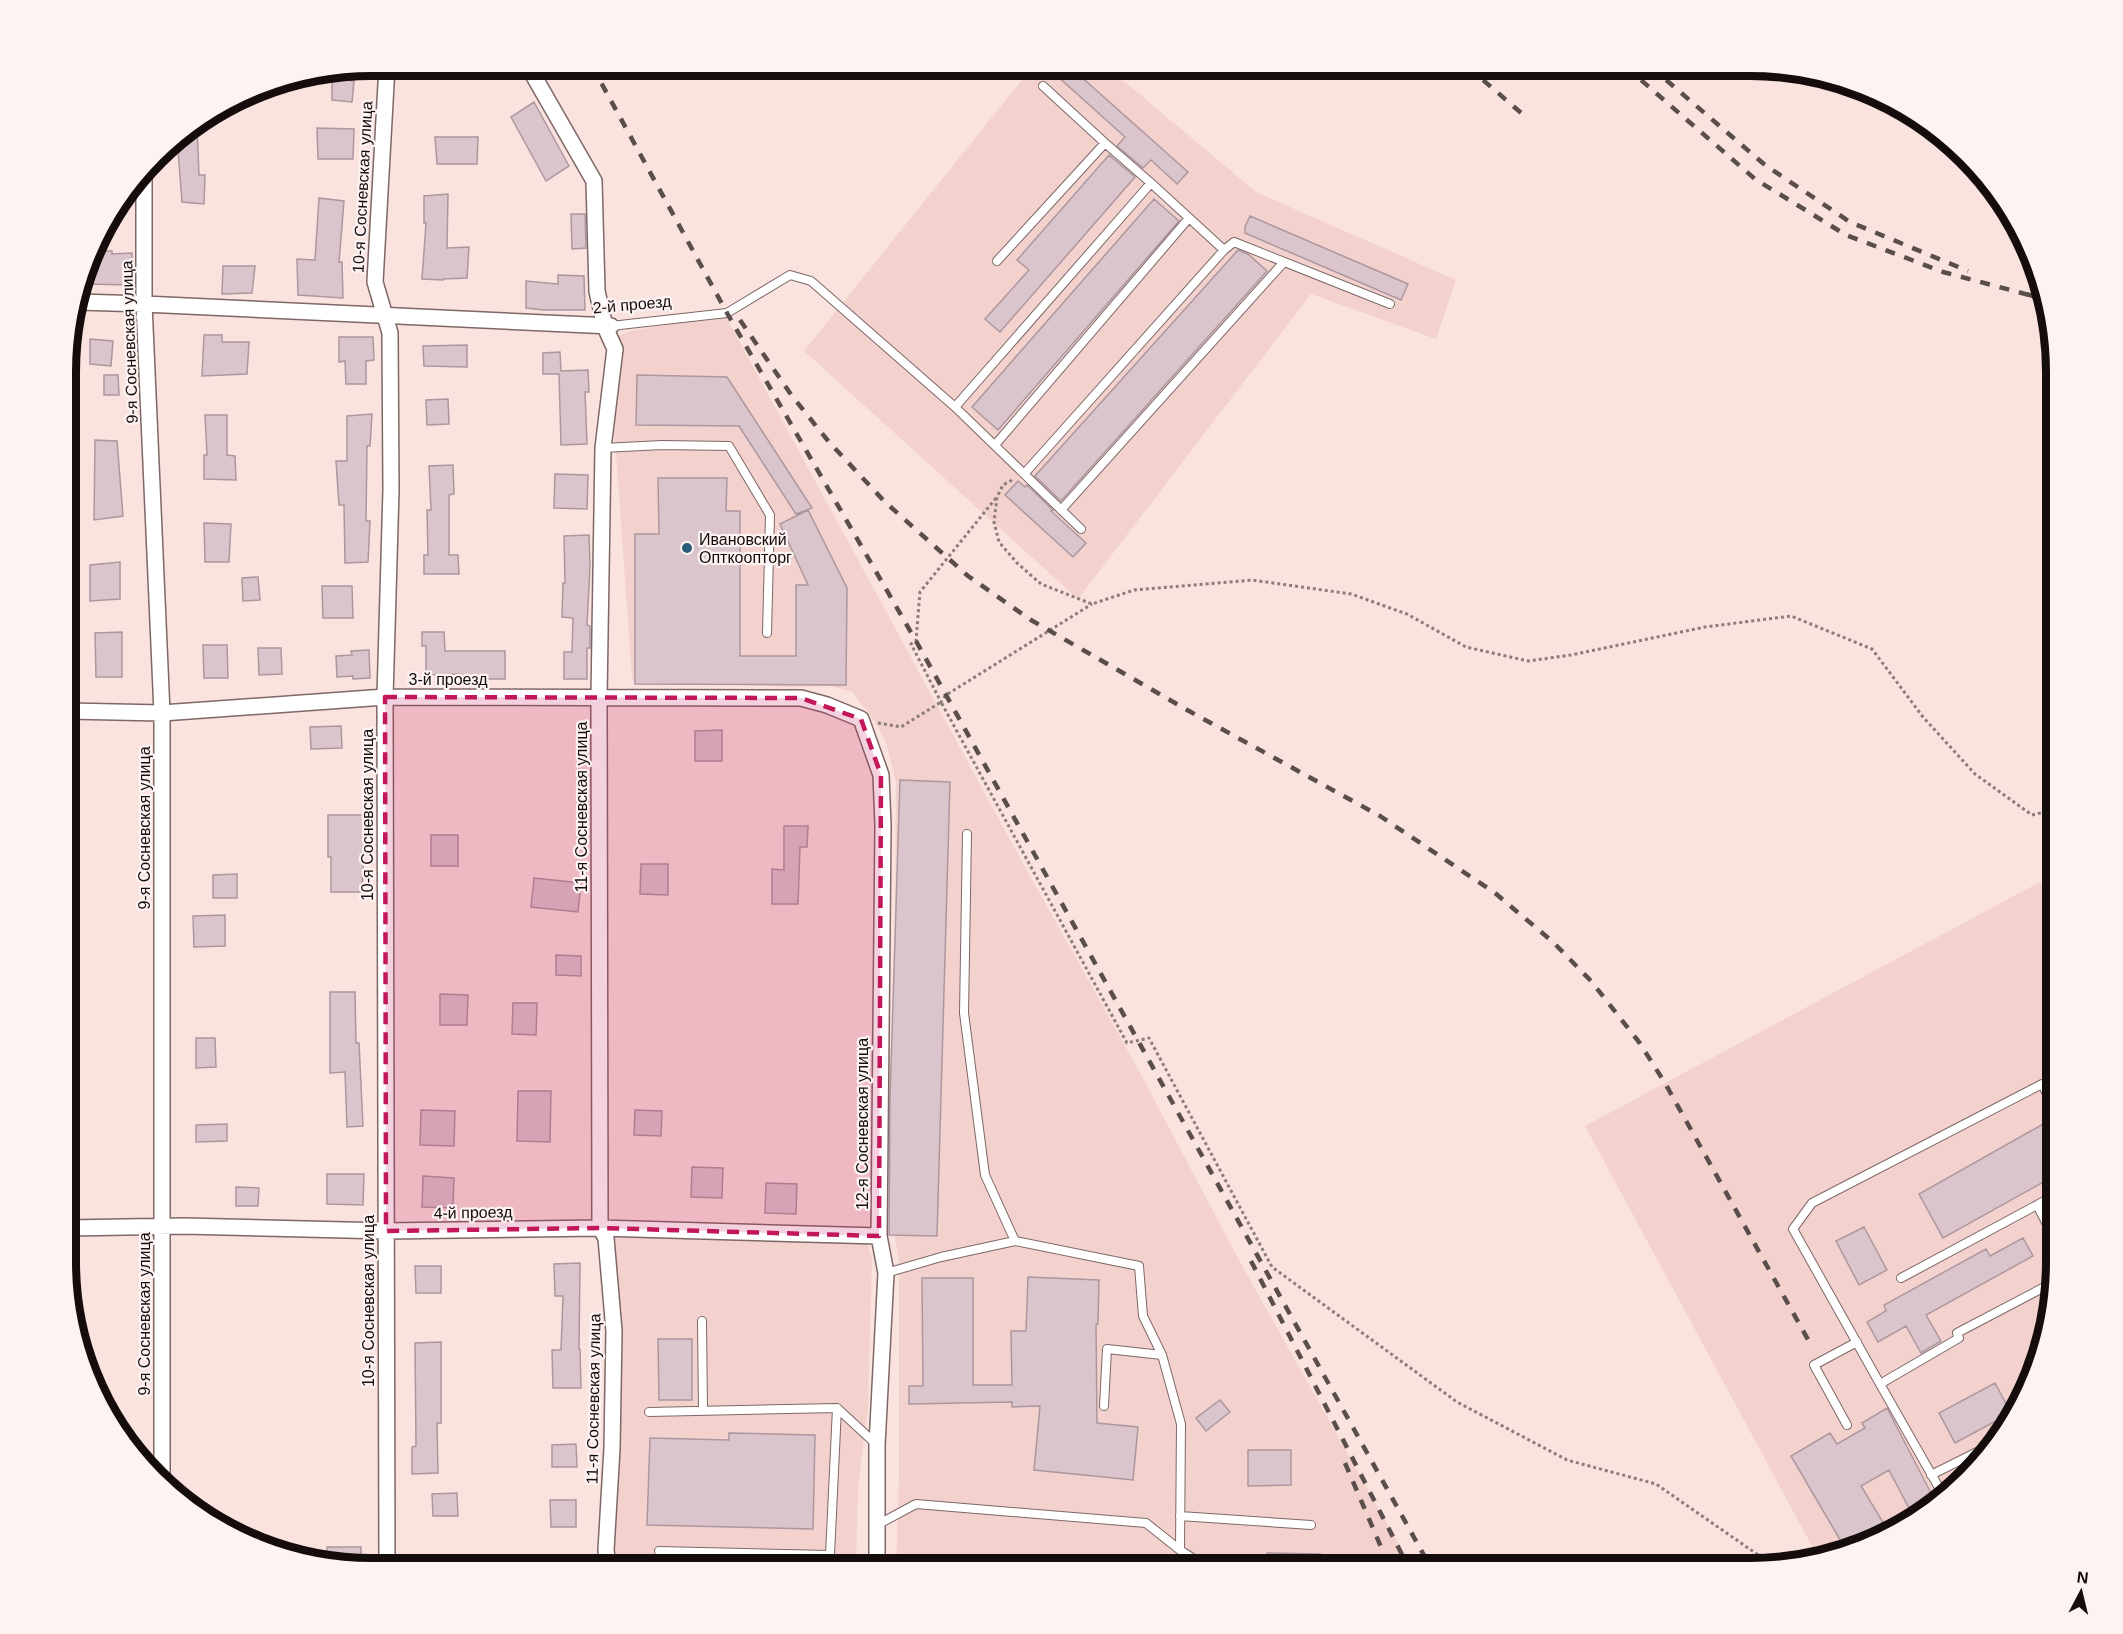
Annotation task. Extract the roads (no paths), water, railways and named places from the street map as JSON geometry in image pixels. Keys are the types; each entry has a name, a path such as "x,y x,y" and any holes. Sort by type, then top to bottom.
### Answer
{"street":[{"name":"10-я Сосневская улица","path":"386,76 375,282 390,333 391,490 385,697 387,1558"},
{"name":"11-я Сосневская улица","path":"534,76 594,181 597,291 615,349 603,448 599,697 600,1228 606,1238 614,1331 607,1558"},
{"name":"9-я Сосневская улица","path":"144,184 144,304 162,713 162,1470"},
{"name":"2-й проезд","path":"85,302 608,326"},
{"name":"3-й проезд","path":"76,711 162,713 385,697 801,698 827,705 861,719"},
{"name":"12-я Сосневская улица","path":"861,719 881,775 883,825 879,1236 886,1273 877,1445 879,1558"},
{"name":"4-й проезд","path":"76,1228 386,1231 600,1228 879,1236"}],"lane":[{"path":"1043,86 1224,250"},
{"path":"997,261 1105,142"},
{"path":"955,407 1151,183"},
{"path":"995,445 1189,218"},
{"path":"1024,474 1224,250 1234,242 1390,304"},
{"path":"1061,510 1284,262"},
{"name":"2-й проезд","path":"608,326 727,313 790,275 811,281 955,407 1081,529"},
{"path":"603,448 662,445 729,446 770,515 768,633"},
{"path":"967,834 964,1014 985,1175 1015,1241"},
{"path":"1939,1490 1792,1229 1812,1203 2042,1083 2046,1091"},
{"path":"1901,1278 2046,1200"},
{"path":"2037,1205 2046,1223"},
{"path":"886,1273 941,1257 1015,1241 1139,1266 1143,1316 1162,1354 1181,1424 1180,1550"},
{"path":"1880,1384 1959,1338 1957,1333 2045,1287"},
{"path":"702,1321 704,1411"},
{"path":"1847,1425 1814,1365 1857,1342"},
{"path":"1104,1406 1107,1349 1162,1354"},
{"path":"649,1412 837,1408 877,1445"},
{"path":"659,1551 830,1555 837,1408"},
{"path":"1931,1475 1977,1452"},
{"path":"877,1525 916,1504 1146,1523 1192,1558"},
{"path":"1180,1516 1311,1525"}],"railway":[{"path":"597,76 727,313 916,641 1425,1558"},
{"path":"1478,76 1527,118"},
{"path":"1636,76 1755,179 1846,235 1943,272 2033,296"},
{"path":"1661,76 1765,165 1850,222 1968,271"},
{"path":"2027,294 2036,298"},
{"path":"740,320 792,396 829,442 885,502 968,576 1031,620 1189,711 1380,816 1495,893 1553,942 1591,981 1639,1042 1665,1083 1811,1345"},
{"path":"1251,1261 1404,1558"},
{"path":"1345,1463 1386,1558"}],"place":[{"name":"Ивановский Опткоопторг","path":"687,548"}]}
